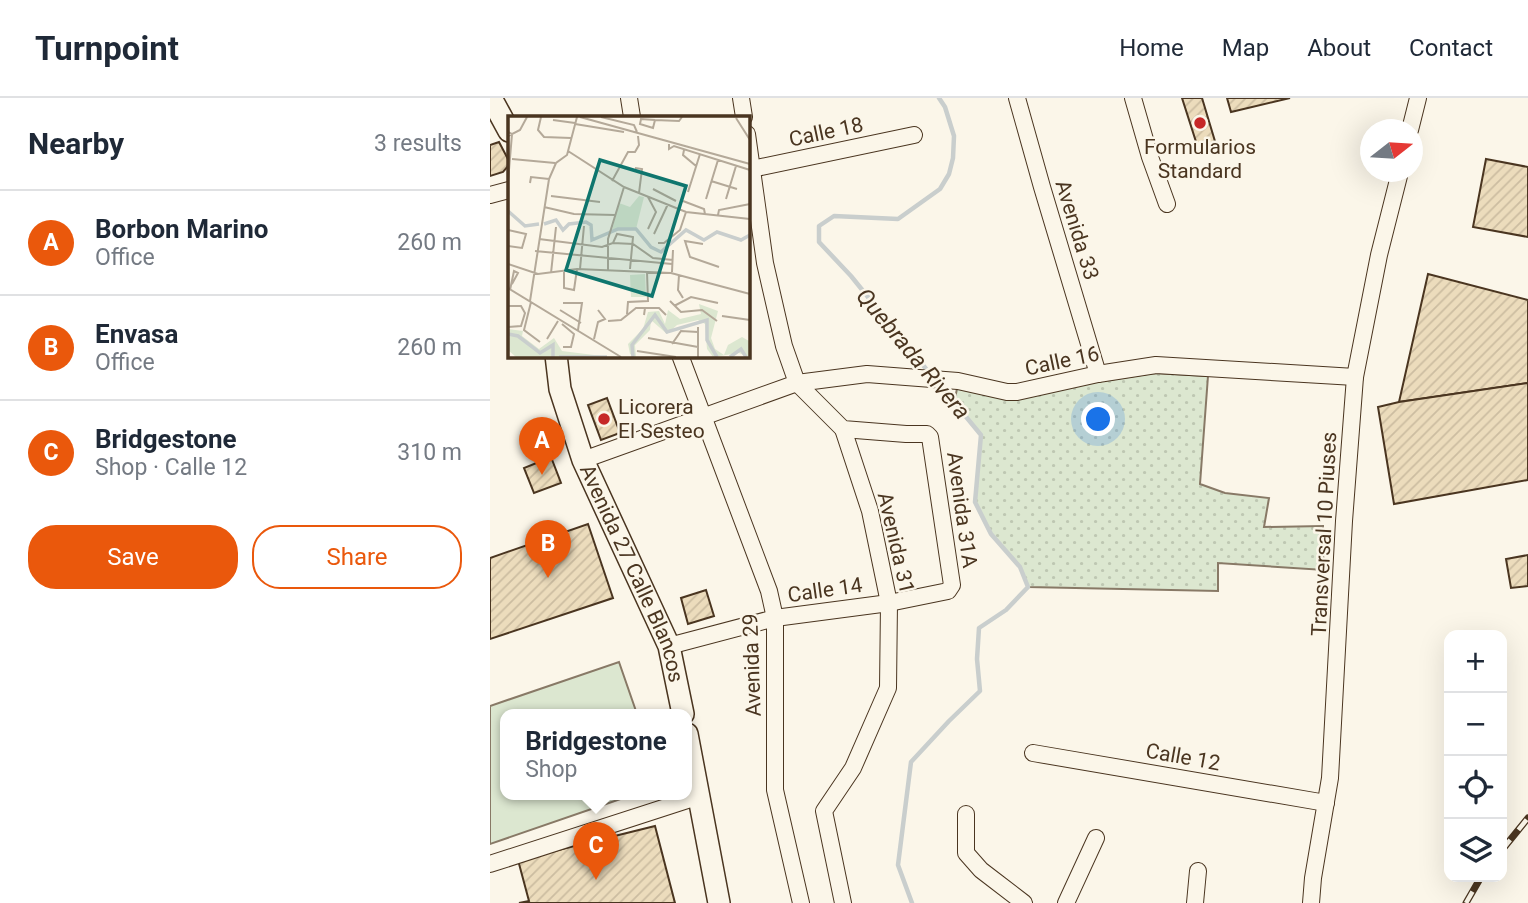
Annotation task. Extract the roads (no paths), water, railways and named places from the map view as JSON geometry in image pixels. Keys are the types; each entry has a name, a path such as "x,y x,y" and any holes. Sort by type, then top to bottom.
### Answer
{"main road":[{"path":"491,98 508,129"},
{"name":"Avenida 27 Calle Blancos","path":"555,357 560,389 583,460 669,646 682,709"},
{"path":"692,758 719,903"}],"street":[{"path":"629,98 632,116"},
{"path":"741,98 744,116"},
{"name":"Avenida 33","path":"1017,98 1098,374"},
{"path":"1133,98 1167,204"},
{"path":"1413,119 1418,98"},
{"name":"Calle 18","path":"750,169 914,135"},
{"path":"750,169 765,263 784,346 797,383 843,429"},
{"name":"Transversal 10 Piuses","path":"1311,903 1330,778 1355,377 1379,255 1397,182"},
{"path":"490,195 508,190"},
{"name":"Avenida 29","path":"681,357 769,591 775,618 775,790 801,903"},
{"name":"Calle 16","path":"583,460 797,383 867,374 958,381 1007,392 1156,365 1355,377"},
{"name":"Avenida 31A","path":"843,429 927,434 930,437 952,583 948,592"},
{"name":"Avenida 31","path":"843,429 870,512 889,603 888,688 852,768 824,811 843,903"},
{"name":"Calle 14","path":"669,646 775,618 889,603 948,592"},
{"name":"Calle 12","path":"1033,753 1326,803"},
{"path":"692,799 700,796"},
{"path":"490,864 688,800"},
{"path":"966,814 966,853 981,870 1024,903"},
{"path":"1066,903 1097,838"},
{"path":"1195,903 1198,871"}],"waterway":[{"name":"Quebrada Rivera","path":"931,375 851,276 819,242 819,226 834,216 898,219 940,189 949,174 954,136 945,107 939,98"},
{"name":"Quebrada Rivera","path":"912,903 898,865 911,762 980,691 977,659 979,628 1006,610 1028,587 1020,567 991,534 975,502 981,435 939,384"}],"railway":[{"path":"1507,844 1528,818"},
{"path":"1466,903 1478,882"}],"place":[{"name":"Formularios Standard","path":"1200,123"},
{"name":"Licorera El Sesteo","path":"604,419"},
{"name":"Borbon Marino","path":"542,475"},
{"name":"Envasa","path":"548,578"},
{"name":"Bridgestone","path":"596,880"}]}
